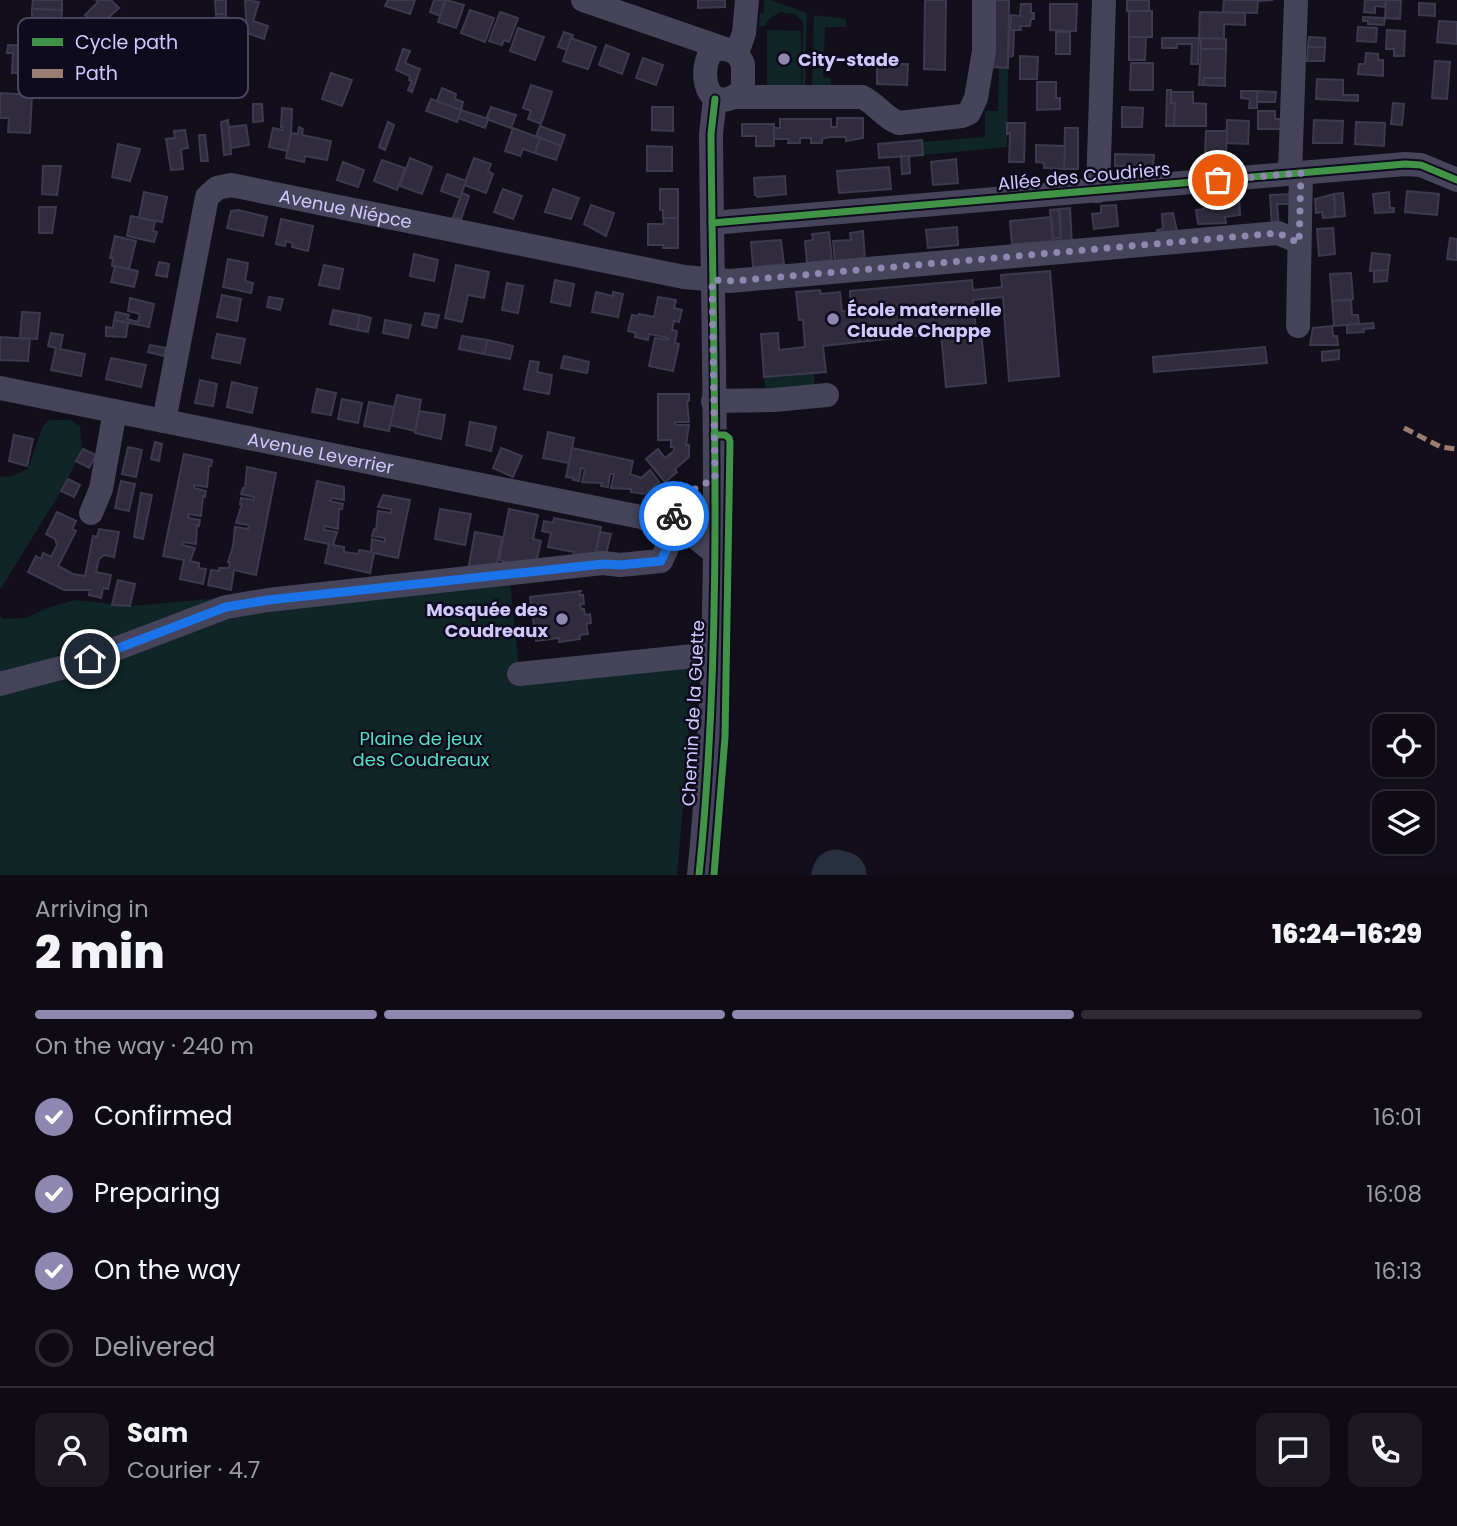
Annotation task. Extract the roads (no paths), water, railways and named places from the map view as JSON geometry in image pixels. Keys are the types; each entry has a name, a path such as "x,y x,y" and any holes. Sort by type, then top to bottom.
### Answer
{"street":[{"path":"583,0 685,35 743,64 743,87 725,98"},
{"path":"747,0 744,33 721,54 707,86 725,98 845,93 865,98 899,123 943,120 969,113 974,105 984,51 984,0"},
{"path":"1098,191 1104,0"},
{"path":"1296,0 1298,326"},
{"name":"Chemin de la Guette","path":"699,875 712,715 715,553 711,134 725,98"},
{"name":"Allée des Coudriers","path":"712,223 1405,164 1421,165 1457,180"},
{"name":"Avenue Niépce","path":"164,421 207,197 217,188 231,185 684,277 712,280 734,281 1278,233 1299,243"},
{"name":"Avenue Leverrier","path":"0,388 640,517 695,537 715,553"},
{"path":"713,401 774,400 827,395"},
{"path":"91,513 101,489 116,411"},
{"path":"640,517 655,513 715,478"},
{"path":"0,684 76,664 226,607 268,600 493,583 603,564 661,561 676,529 674,517 677,499"},
{"path":"519,674 713,654"}],"place":[{"name":"City-stade","path":"784,59"},
{"name":"École maternelle Claude Chappe","path":"833,319"},
{"name":"Mosquée des Coudreaux","path":"562,619"}],"park label":[{"name":"Plaine de jeux des Coudreaux","path":"421,748"}]}
